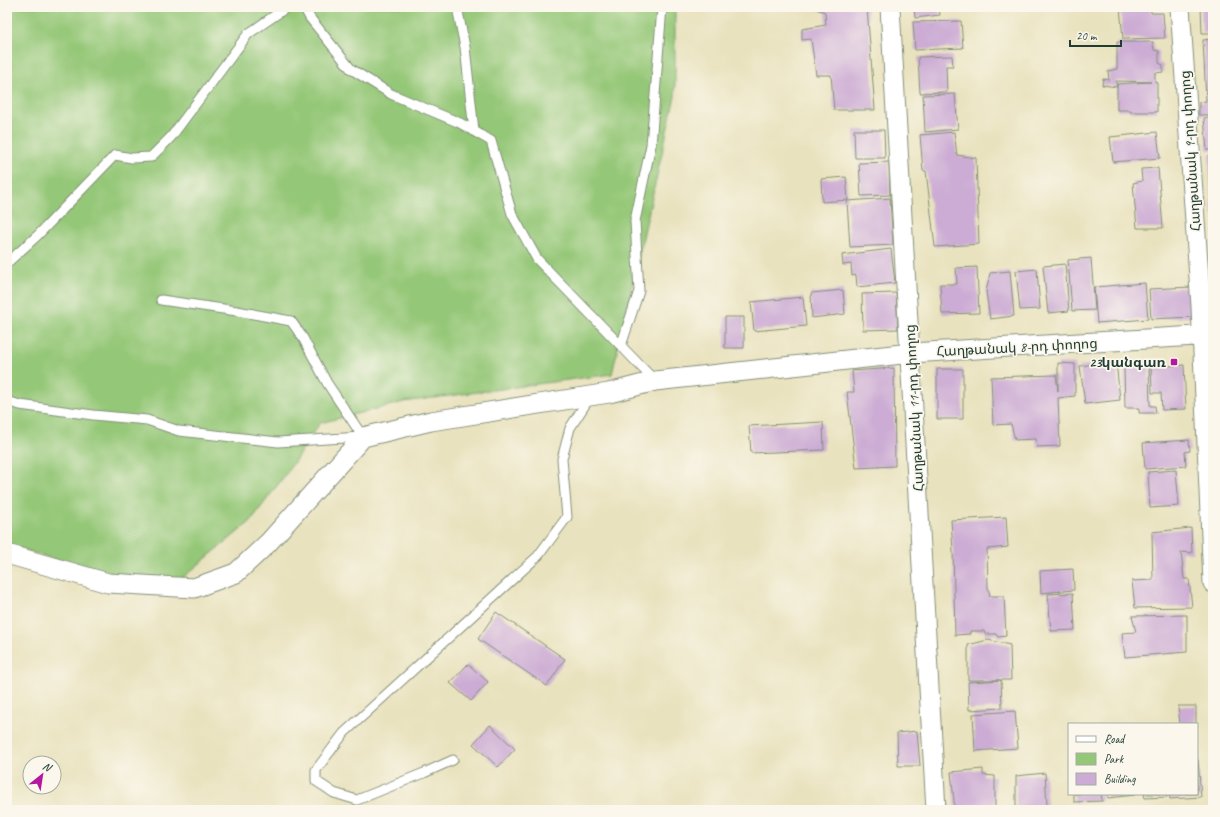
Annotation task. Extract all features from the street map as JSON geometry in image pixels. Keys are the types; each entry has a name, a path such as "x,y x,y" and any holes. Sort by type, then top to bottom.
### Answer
{"street":[{"name":"Հաղթանակ 11-րդ փողոց","path":"890,7 936,810"},
{"name":"Հաղթանակ 9-րդ փողոց","path":"1180,7 1208,335 1213,583"},
{"name":"Հաղթանակ 8-րդ փողոց","path":"363,437 431,421 609,393 654,381 911,353 1208,335"},
{"path":"7,554 108,583 194,588 236,573 268,543 363,437"}],"lane":[{"path":"7,263 38,235 115,155 132,158 151,157 171,137 248,34 288,7"},
{"path":"304,7 310,18 351,68 391,94 460,123 491,141 512,214 536,259 654,381"},
{"path":"457,7 465,47 474,131"},
{"path":"621,346 639,291 636,222 652,145 662,7"},
{"path":"161,300 237,311 291,321 303,338 327,383 363,437"},
{"path":"453,760 357,800 334,793 316,781 316,770 344,733 538,556 567,517 562,459 570,428 591,396"},
{"path":"7,400 20,405 147,420 180,431 278,442 363,437"}],"green space":[{"path":"7,7 675,7 675,96 612,374 404,402 320,423 288,471 250,522 181,579 99,574 7,544"}],"building":[{"path":"811,7 867,7 875,110 834,110 831,75 816,75 811,39 802,40 802,29 826,25 825,12"},
{"path":"914,7 939,7 940,15 915,18"},
{"path":"1120,7 1151,7 1151,13 1163,13 1165,38 1123,39"},
{"path":"1201,7 1213,7 1213,33 1202,33"},
{"path":"961,21 963,48 915,50 913,22"},
{"path":"1213,39 1213,115 1199,115 1199,102 1206,101 1203,40"},
{"path":"1117,42 1153,42 1154,50 1159,51 1159,63 1163,65 1163,72 1155,73 1155,82 1157,82 1157,112 1130,112 1130,110 1117,110 1117,87 1102,85 1103,79 1109,80 1108,71 1117,69","holes":["1116,81 1151,82 1117,84 1117,87"]},
{"path":"952,56 953,66 946,66 947,92 920,93 918,57"},
{"path":"955,94 958,129 925,132 923,95"},
{"path":"1213,117 1213,150 1207,150 1204,118"},
{"path":"854,130 884,130 885,158 855,158"},
{"path":"954,132 957,155 976,158 979,244 935,247 926,171 923,171 920,135"},
{"path":"1157,132 1160,158 1113,162 1110,137"},
{"path":"1209,155 1213,155 1213,216 1212,216"},
{"path":"889,162 890,195 861,196 859,163"},
{"path":"1158,168 1163,228 1137,228 1133,183 1142,181 1141,169"},
{"path":"846,177 848,200 822,202 821,179"},
{"path":"890,198 893,245 850,247 847,201"},
{"path":"891,249 895,283 857,287 856,275 852,276 851,264 843,265 842,255"},
{"path":"1091,258 1095,310 1072,311 1068,260"},
{"path":"1065,264 1069,311 1048,313 1043,266"},
{"path":"977,267 979,313 942,314 940,284 957,284 956,268"},
{"path":"1037,269 1040,309 1020,310 1016,271"},
{"path":"1010,271 1014,316 990,319 986,292 990,273"},
{"path":"1145,283 1148,319 1097,323 1094,287"},
{"path":"1192,287 1193,317 1151,319 1149,289"},
{"path":"843,290 845,314 812,318 811,293"},
{"path":"896,293 898,329 863,330 862,294"},
{"path":"803,297 806,326 754,331 751,302"},
{"path":"725,317 744,317 744,348 725,348"},
{"path":"1116,361 1120,400 1085,404 1080,366"},
{"path":"1058,363 1075,364 1075,396 1058,398 1060,446 1037,447 1036,439 1015,440 1011,424 993,425 991,377 1056,375 1058,391"},
{"path":"1184,365 1186,409 1162,410 1161,393 1152,393 1151,367"},
{"path":"1149,367 1150,406 1155,406 1156,413 1139,413 1139,408 1125,408 1124,368"},
{"path":"894,368 895,466 856,468 847,392 854,392 852,371"},
{"path":"937,369 963,369 963,419 937,419"},
{"path":"823,422 824,450 751,453 749,426"},
{"path":"1189,440 1190,451 1185,452 1186,466 1145,469 1143,443"},
{"path":"1176,470 1179,506 1150,508 1148,472"},
{"path":"1006,517 1008,547 987,549 988,588 990,596 1004,596 1006,636 998,637 996,634 985,634 984,631 970,631 970,634 955,635 951,520"},
{"path":"1191,528 1192,553 1181,552 1184,579 1189,579 1192,607 1135,608 1132,581 1153,580 1152,532"},
{"path":"1073,569 1074,590 1041,593 1040,571"},
{"path":"1073,593 1075,630 1051,631 1048,594"},
{"path":"496,612 565,659 547,686 478,639"},
{"path":"1187,615 1187,652 1125,657 1122,633 1136,632 1132,616"},
{"path":"988,640 1010,645 1011,680 968,680 968,645"},
{"path":"468,664 488,682 471,701 450,683"},
{"path":"1001,680 1002,708 969,710 968,682"},
{"path":"1178,706 1196,706 1196,723 1180,723"},
{"path":"1015,711 1018,748 975,751 973,714"},
{"path":"490,725 515,749 498,767 473,744"},
{"path":"917,731 920,766 898,766 897,733"},
{"path":"1198,760 1201,797 1170,799 1169,795 1198,795"},
{"path":"983,769 983,775 995,776 995,810 955,810 951,772"},
{"path":"1045,773 1047,806 1016,810 1016,776"},
{"path":"1074,795 1101,795 1102,801 1074,802"},
{"path":"1107,795 1135,795 1108,798"},
{"path":"1144,795 1167,795 1167,797 1145,798"}],"place":[{"name":"23կանգառ","path":"1174,362"}]}
